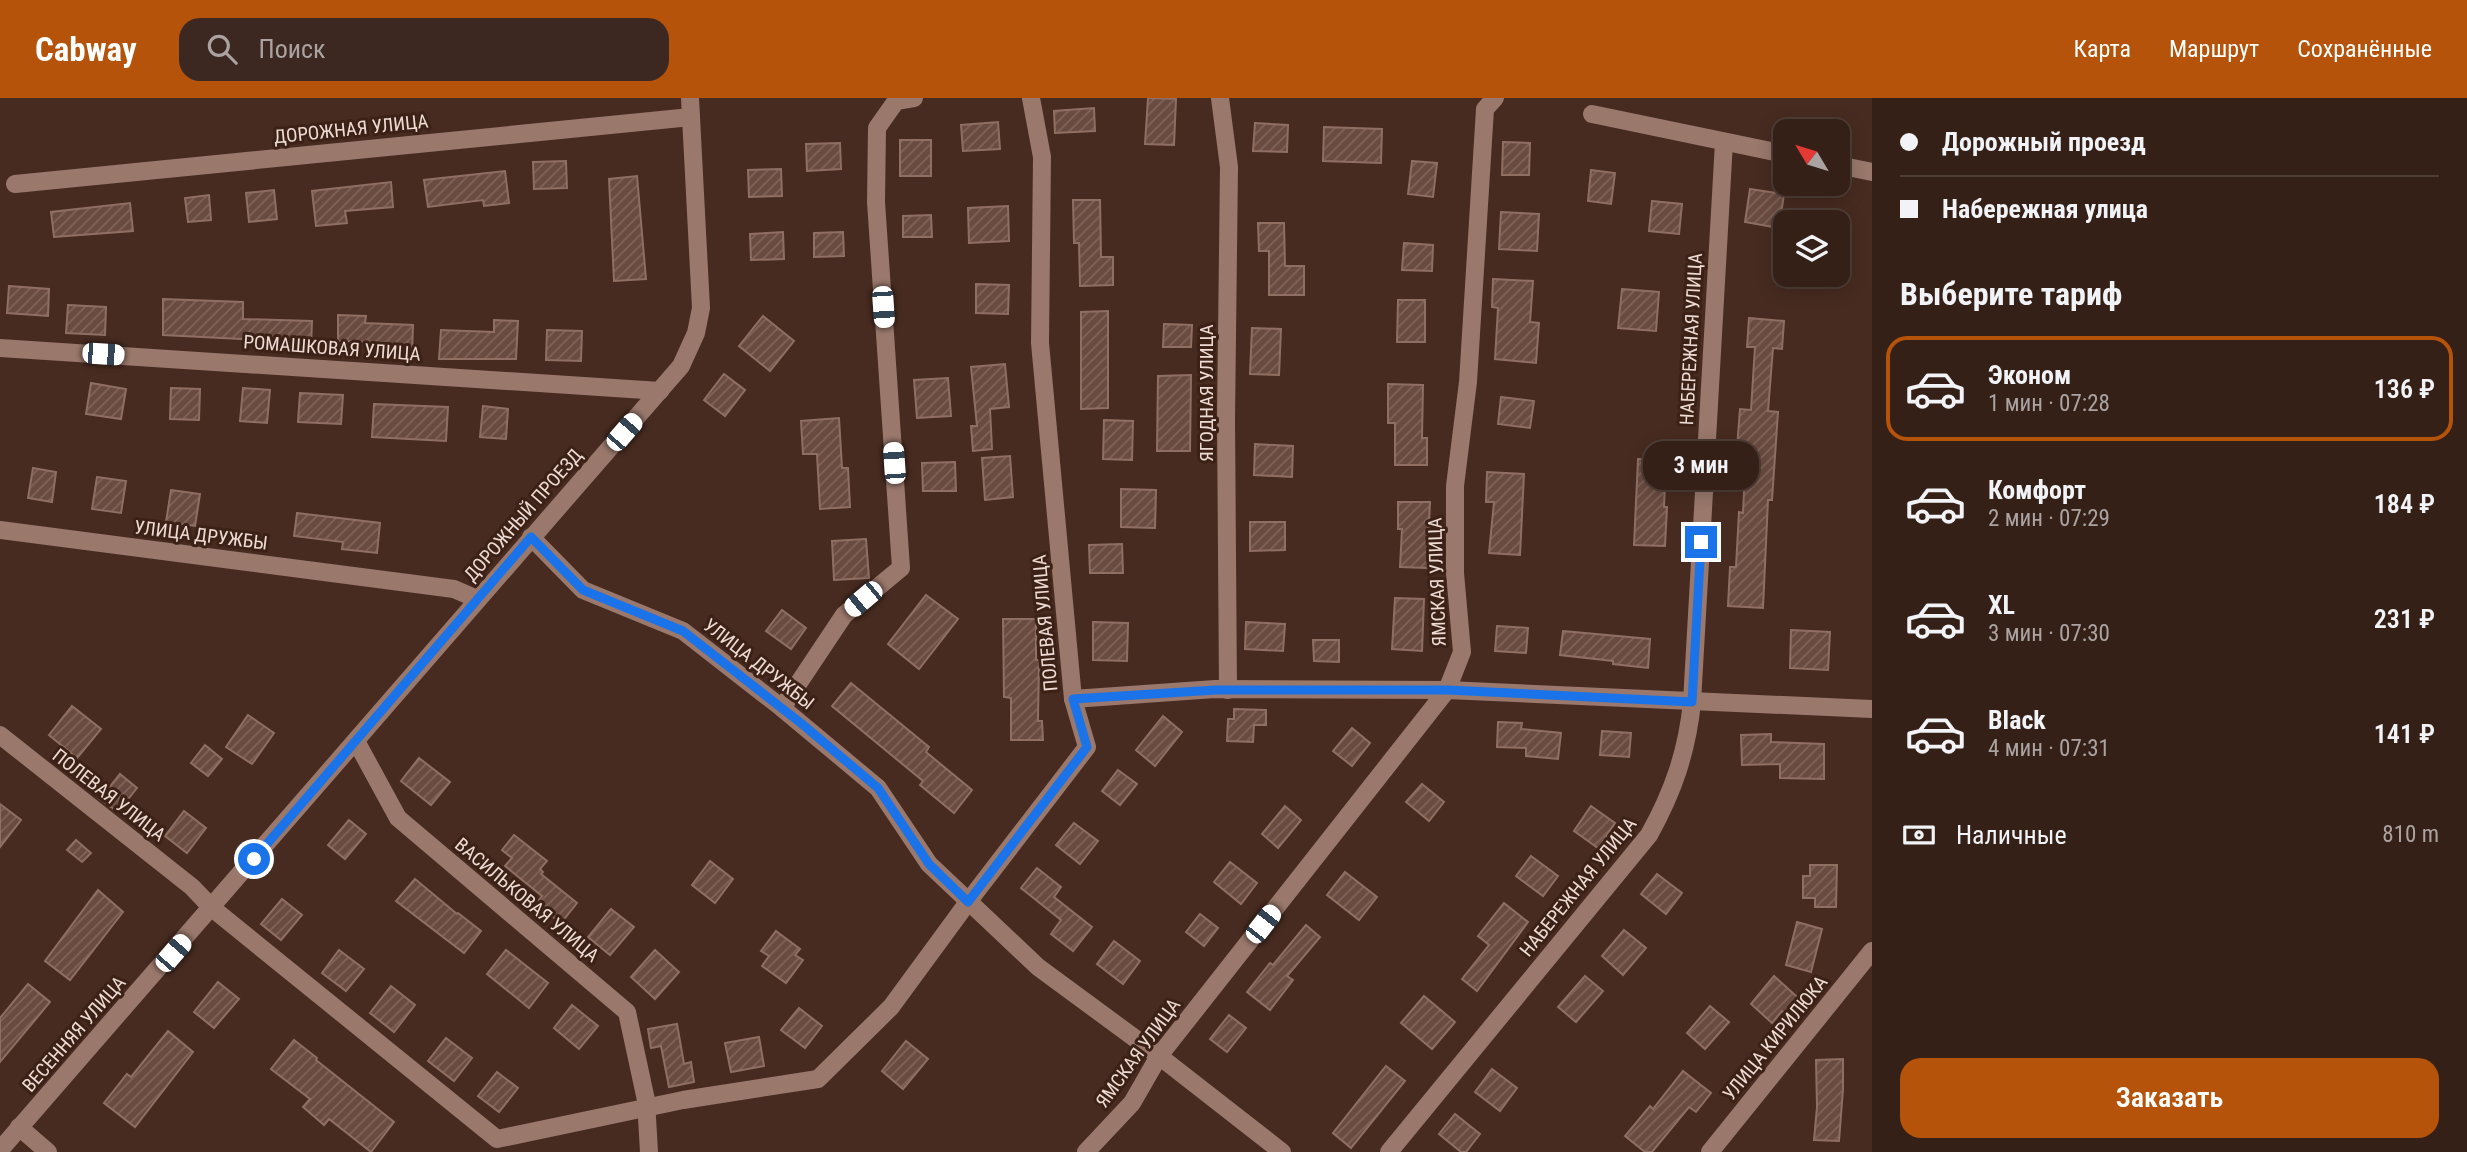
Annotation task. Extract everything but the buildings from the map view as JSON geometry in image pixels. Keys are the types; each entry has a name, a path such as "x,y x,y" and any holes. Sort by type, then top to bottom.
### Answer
{"street":[{"name":"ДОРОЖНЫЙ ПРОЕЗД","path":"213,907 681,366 696,333 701,308 690,98"},
{"path":"782,708 845,615 901,568 876,202 877,128 896,101 914,98"},
{"name":"ПОЛЕВАЯ УЛИЦА","path":"646,1105 817,1079 891,1007 1087,747 1073,699 1040,343 1042,157 1031,98"},
{"name":"ЯГОДНАЯ УЛИЦА","path":"1220,98 1229,167 1226,419 1228,690"},
{"name":"ЯМСКАЯ УЛИЦА","path":"1086,1152 1132,1103 1159,1056 1447,690 1462,652 1455,573 1455,486 1468,382 1485,108 1495,98"},
{"path":"1592,114 1773,152"},
{"name":"ДОРОЖНАЯ УЛИЦА","path":"15,184 691,117"},
{"name":"НАБЕРЕЖНАЯ УЛИЦА","path":"1390,1152 1649,835 1679,774 1692,702 1724,142"},
{"path":"1850,167 1872,172"},
{"name":"РОМАШКОВАЯ УЛИЦА","path":"0,348 660,391"},
{"name":"УЛИЦА ДРУЖБЫ","path":"0,530 454,589 477,599"},
{"name":"УЛИЦА ДРУЖБЫ","path":"531,537 583,590 683,631 782,708 878,788 929,864 1038,967 1159,1056 1282,1152"},
{"path":"1073,699 1228,690 1447,690 1872,709"},
{"name":"ПОЛЕВАЯ УЛИЦА","path":"0,735 192,887 213,907"},
{"name":"ВАСИЛЬКОВАЯ УЛИЦА","path":"356,741 398,818 627,1012 646,1105 649,1152"},
{"path":"213,907 500,1138 646,1105"},
{"name":"ВЕСЕННЯЯ УЛИЦА","path":"0,1150 213,907"},
{"name":"УЛИЦА КИРИЛЮКА","path":"1710,1152 1872,951"},
{"path":"19,1128 48,1152"}],"route":[{"path":"254,859 531,537 583,590 683,631 802,724 878,788 929,864 968,902 1087,747 1073,699 1216,690 1447,690 1692,702 1701,542"}]}
